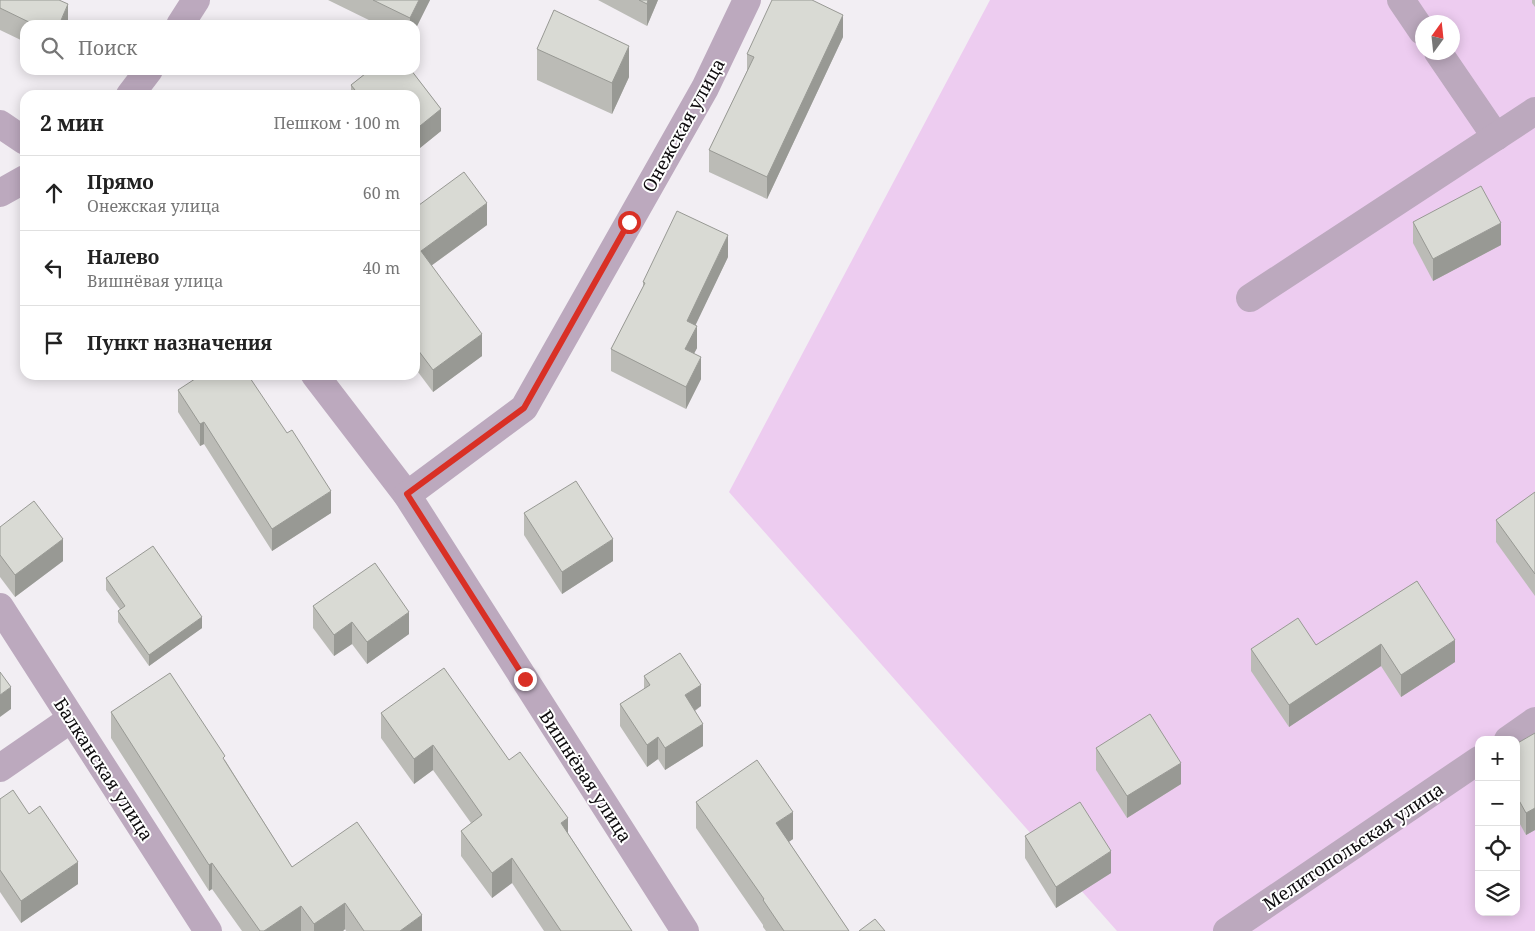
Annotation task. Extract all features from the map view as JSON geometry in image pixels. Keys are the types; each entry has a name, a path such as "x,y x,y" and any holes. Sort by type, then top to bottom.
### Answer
{"street":[{"path":"183,20 196,0"},
{"name":"Онежская улица","path":"407,494 524,408 705,88 747,0"},
{"path":"1401,0 1415,21"},
{"path":"1443,60 1496,137"},
{"path":"134,90 145,75"},
{"path":"1250,298 1535,111"},
{"path":"0,124 20,138"},
{"path":"0,193 20,182"},
{"name":"Вишнёвая улица","path":"319,380 407,494 685,931"},
{"name":"Балканская улица","path":"0,607 208,931"},
{"path":"0,768 71,719"},
{"path":"1514,736 1535,721"},
{"name":"Мелитопольская улица","path":"1227,931 1475,763"}],"shaded area":[{"path":"990,0 1535,0 1535,931 1117,931 729,492"}],"building":[{"path":"0,0 59,0 68,4 61,20 25,20 0,8"},
{"path":"373,0 419,0 410,18"},
{"path":"639,0 648,0 647,4"},
{"path":"772,0 812,0 843,15 767,177 709,150 754,57 747,54"},
{"path":"554,10 629,46 612,83 537,49"},
{"path":"364,75 415,75 441,109 420,126 420,90 355,90 351,85"},
{"path":"464,172 487,203 421,251 482,334 433,370 420,353 420,204"},
{"path":"1481,186 1501,223 1433,259 1413,222"},
{"path":"677,211 728,235 687,321 697,326 685,349 701,357 686,387 611,349 645,283 643,282"},
{"path":"193,380 251,380 287,433 292,430 331,491 272,529 204,422 200,424 178,390"},
{"path":"576,481 613,539 562,572 524,513"},
{"path":"1535,492 1535,574 1496,520"},
{"path":"34,501 63,539 15,575 0,555 0,527"},
{"path":"153,546 202,617 149,655 118,611 125,606 106,578"},
{"path":"375,563 409,612 367,642 352,622 334,635 313,606"},
{"path":"1417,581 1455,640 1401,675 1381,644 1289,705 1251,649 1298,618 1316,645"},
{"path":"680,653 701,685 685,695 703,724 665,748 658,737 647,745 620,704 650,685 644,676"},
{"path":"444,668 509,760 520,752 568,818 561,823 632,931 561,931 512,858 492,873 461,831 482,815 433,745 414,759 381,713"},
{"path":"0,672 11,687 0,695"},
{"path":"170,673 225,756 223,758 292,867 357,822 422,915 400,931 364,931 345,903 314,924 301,906 264,931 260,931 212,863 209,865 111,712"},
{"path":"1150,714 1181,763 1127,796 1096,748"},
{"path":"1535,733 1535,808 1526,813 1520,802 1520,742"},
{"path":"757,760 793,812 776,823 849,931 784,931 764,899 696,802"},
{"path":"13,790 29,814 40,806 78,862 21,901 0,870 0,799"},
{"path":"1080,802 1111,851 1056,887 1025,836"},
{"path":"875,919 885,931 859,931"}],"route":[{"path":"525,679 407,494 524,408 629,222"}]}
